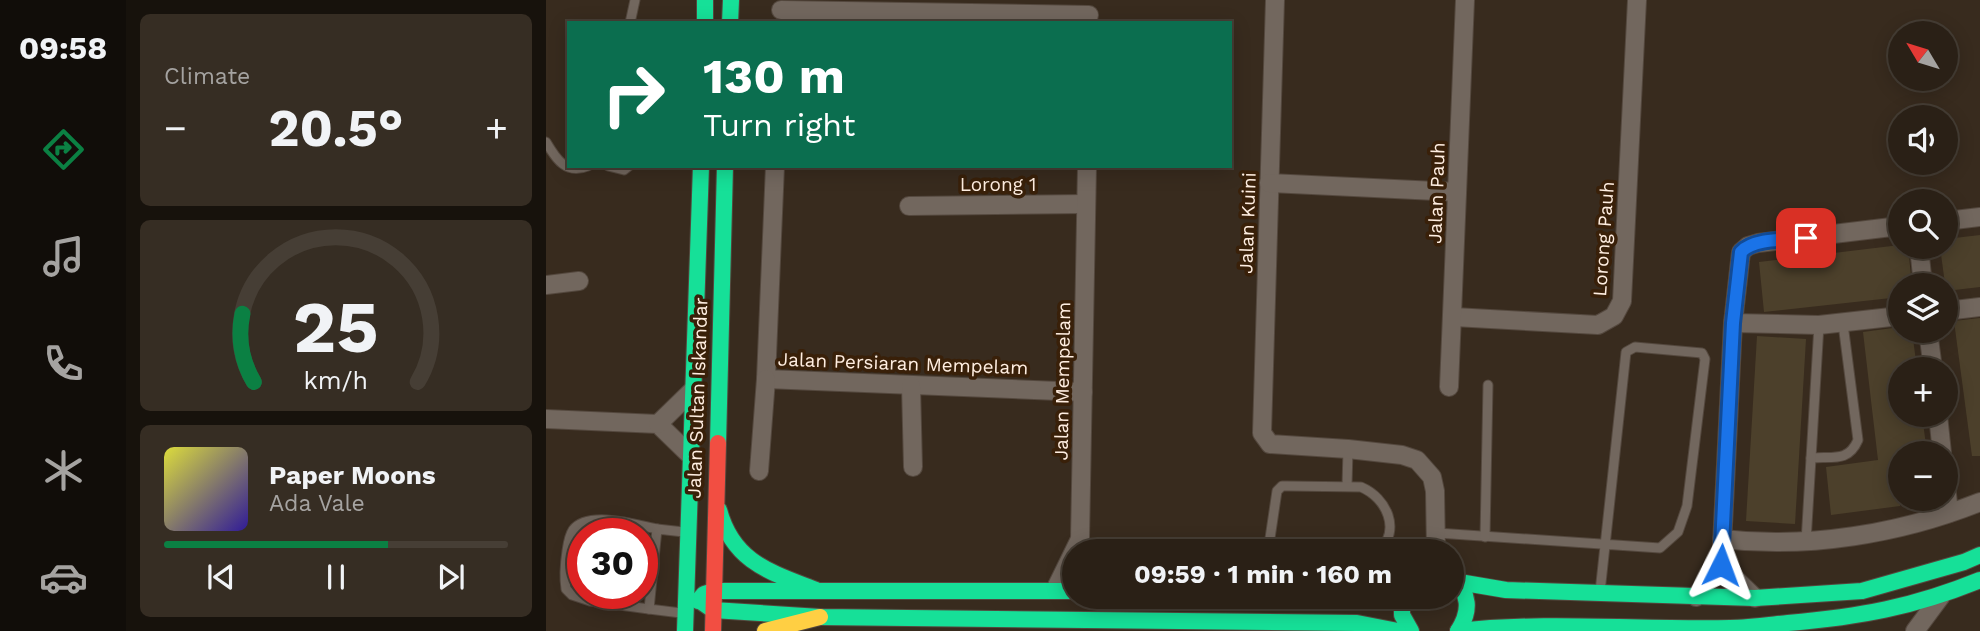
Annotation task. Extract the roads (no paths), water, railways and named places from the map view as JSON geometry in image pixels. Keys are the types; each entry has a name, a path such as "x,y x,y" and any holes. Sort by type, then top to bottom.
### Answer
{"street":[{"path":"705,0 705,21"},
{"path":"730,21 731,0"},
{"name":"Jalan Kuini","path":"1275,0 1262,433 1270,444 1348,449"},
{"name":"Jalan Pauh","path":"1449,387 1454,317 1465,0"},
{"name":"Lorong Pauh","path":"1454,317 1598,325 1614,316 1622,301 1637,0"},
{"path":"781,11 1089,13"},
{"path":"685,631 701,168"},
{"name":"Jalan Sultan Iskandar","path":"713,631 725,168"},
{"name":"Jalan Persiaran Mempelam","path":"775,168 766,379 1083,392"},
{"name":"Jalan Mempelam","path":"1083,539 1087,168"},
{"path":"1269,183 1457,192"},
{"name":"Lorong 1","path":"909,205 1086,204"},
{"path":"1958,220 1980,217"},
{"path":"1696,597 1721,565 1733,323 1741,252 1744,248 1758,243 1888,227"},
{"path":"546,285 579,281"},
{"path":"1958,310 1980,307"},
{"path":"1733,323 1819,325 1888,318"},
{"path":"760,471 766,379"},
{"path":"911,386 913,467"},
{"path":"658,424 695,388"},
{"path":"546,419 658,424 692,457"},
{"path":"1348,449 1402,455 1417,460 1432,477 1435,491 1436,539"},
{"path":"716,486 722,529 747,560 816,590"},
{"path":"1723,539 1806,542 1875,533 1980,502"},
{"path":"1464,581 1506,590 1755,598 1862,590 1980,555"},
{"path":"1721,565 1755,598"},
{"path":"688,566 699,600 702,605 713,610 820,617 1357,623 1398,631"},
{"name":"Jalan Mempelam","path":"1055,590 1062,579"},
{"path":"1458,631 1501,626 1732,628 1822,620 1877,613 1941,596 1980,580"},
{"path":"685,631 699,600 704,594 713,591 1062,590"},
{"path":"1458,631 1468,612 1464,590"},
{"path":"1915,631 1941,596"},
{"path":"1400,609 1402,619 1411,631"},
{"path":"765,631 820,617"},
{"path":"1822,620 1841,631"}],"lane":[{"path":"630,21 635,0"},
{"path":"546,142 558,160 567,168"},
{"path":"1811,457 1845,457 1854,450 1858,440 1843,324"},
{"path":"1806,542 1819,325"},
{"path":"1464,539 1485,537 1605,545 1660,548 1678,532 1688,506 1705,359 1702,353 1635,347 1626,352 1605,545 1600,594"},
{"path":"1485,537 1488,385"},
{"path":"1347,486 1348,449"},
{"path":"1270,539 1277,491 1282,486 1347,486 1368,490 1385,507 1391,527 1388,539"},
{"path":"658,529 690,532"},
{"path":"567,554 564,573 567,590"},
{"path":"649,609 687,614"}]}
